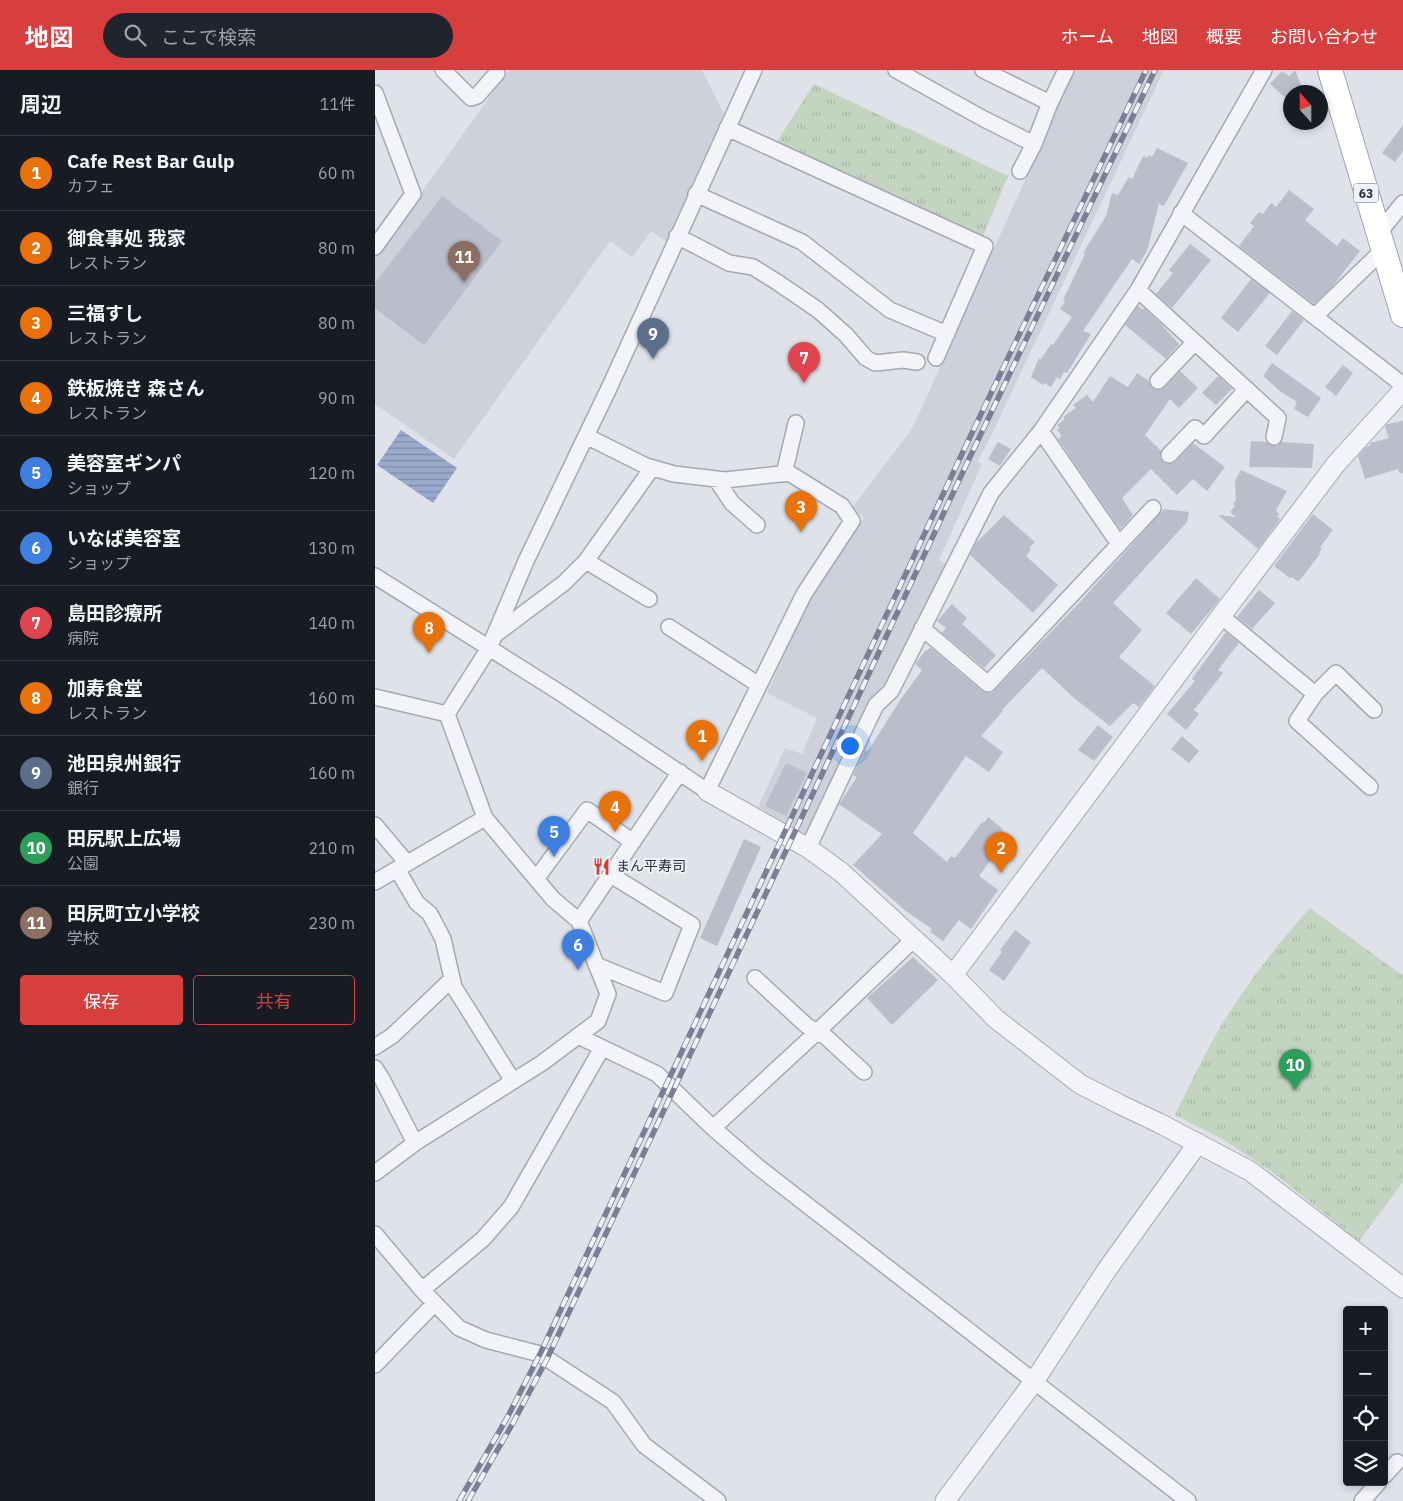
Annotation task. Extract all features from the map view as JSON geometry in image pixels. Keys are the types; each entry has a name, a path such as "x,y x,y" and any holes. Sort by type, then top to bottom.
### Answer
{"main road":[{"name":"63","path":"1330,70 1403,315"}],"street":[{"path":"443,70 471,98 477,96 497,73"},
{"path":"447,714 492,641 526,561 586,436 754,70"},
{"path":"896,70 1034,144"},
{"path":"983,70 1050,103"},
{"path":"1020,171 1034,144 1050,103 1066,70"},
{"path":"808,848 876,706 891,692 991,493 1041,431 1138,290 1264,70"},
{"path":"375,94 413,194 375,247"},
{"path":"727,128 985,246 936,358"},
{"path":"697,194 801,242 829,261 890,310 947,334"},
{"path":"1315,316 1380,242 1403,203"},
{"path":"1181,213 1403,385"},
{"path":"677,236 729,263 753,267 777,282 818,310 846,335 866,358 875,364 903,360 917,362"},
{"path":"1138,290 1279,418 1274,437"},
{"path":"1158,381 1195,342"},
{"path":"1169,456 1195,428 1204,436 1247,389"},
{"path":"953,975 1336,464 1403,390"},
{"path":"784,474 796,423"},
{"path":"1041,431 1119,544"},
{"path":"586,436 646,466 674,474 716,479 735,479 789,473 842,506 852,521 804,594 707,791"},
{"path":"492,641 564,583 586,562 652,468"},
{"path":"716,479 732,503 757,525"},
{"path":"923,628 988,684 1153,508"},
{"path":"586,562 649,599"},
{"path":"375,576 492,641 707,791 808,848 841,872 953,975 997,1019 1080,1084 1250,1171 1403,1288"},
{"path":"1221,616 1315,694"},
{"path":"669,627 759,686"},
{"path":"1370,787 1297,721 1315,694 1336,673 1374,710"},
{"path":"375,697 447,714"},
{"path":"375,1173 415,1143 542,1063 598,1021 608,994 579,921 553,899 485,818 447,714"},
{"path":"579,921 680,772"},
{"path":"536,879 587,810 633,842"},
{"path":"375,882 485,818"},
{"path":"375,825 402,866 417,903 430,914 443,939 454,987 513,1081"},
{"path":"597,965 665,993 692,926 611,874"},
{"path":"713,1128 914,939"},
{"path":"755,978 807,1026 826,1037 864,1072"},
{"path":"375,1047 393,1036 452,979"},
{"path":"578,1036 657,1074 713,1128 757,1166 935,1305 1035,1380 1188,1501"},
{"path":"422,1290 483,1239 511,1207 602,1048"},
{"path":"375,1068 415,1143"},
{"path":"945,1501 1035,1380 1106,1271 1198,1143"},
{"path":"375,1234 434,1304 459,1328 486,1340 540,1354 613,1402 644,1445 719,1501"},
{"path":"375,1365 434,1304"},
{"path":"1388,1472 1397,1462"},
{"path":"1362,1501 1375,1486"}],"shaded area":[{"path":"509,70 702,70 724,114 666,241 651,231 632,257 610,241 454,459 375,404 375,257"},
{"path":"1075,70 1164,70 977,462 982,464 939,560 947,565 809,837 758,807 785,748 802,754 817,718 767,693 807,605 864,517 851,509 912,429"}],"green space":[{"path":"814,84 1008,176 981,241 774,146"},
{"path":"1310,908 1403,976 1403,1182 1359,1241 1275,1174 1224,1140 1175,1115 1209,1047 1233,1007 1270,956"}],"water":[{"path":"401,430 457,468 433,503 377,465"}],"building":[{"path":"1295,70 1301,85 1283,85 1283,96 1270,84 1282,71 1289,76"},
{"path":"1403,125 1403,151 1395,162 1382,153"},
{"path":"1157,148 1188,163 1164,206 1159,204 1147,251 1139,264 1132,259 1083,331 1091,334 1067,373 1064,372 1060,379 1057,377 1051,387 1044,383 1043,385 1031,377 1039,358 1041,359 1051,344 1053,345 1072,317 1060,309 1065,302 1063,300 1085,254 1083,253 1106,216 1112,193 1118,195 1129,177 1132,179 1143,156 1147,158 1149,155 1152,157"},
{"path":"1289,190 1314,209 1305,220 1337,246 1343,238 1360,251 1331,288 1314,304 1239,246 1254,226 1250,223 1259,212 1263,214 1271,203 1276,207"},
{"path":"442,196 502,241 424,345 375,308 375,283"},
{"path":"1190,244 1211,260 1172,308 1156,294 1173,273 1169,270"},
{"path":"1251,279 1270,293 1238,332 1221,318"},
{"path":"1138,306 1143,310 1144,308 1179,344 1166,359 1125,325"},
{"path":"1292,311 1304,320 1277,355 1265,346"},
{"path":"1272,363 1321,398 1308,417 1294,409 1297,402 1281,392 1263,376"},
{"path":"1343,365 1353,373 1336,396 1325,387"},
{"path":"1180,371 1198,388 1179,408 1170,399 1145,435 1161,451 1160,458 1166,464 1175,462 1193,443 1225,467 1207,491 1193,479 1177,495 1151,469 1122,498 1133,515 1120,529 1058,439 1062,436 1057,430 1060,428 1057,425 1065,419 1063,417 1076,408 1073,405 1087,395 1093,402 1110,376 1128,387 1137,373 1149,381 1152,388 1160,390"},
{"path":"1218,376 1232,389 1216,405 1202,393"},
{"path":"1403,421 1403,473 1400,474 1398,469 1365,479 1358,456 1366,447 1370,446 1370,443 1389,438 1385,427 1387,424"},
{"path":"1251,441 1266,442 1273,446 1277,446 1281,442 1314,444 1312,468 1249,467"},
{"path":"998,442 1011,449 1000,466 988,459"},
{"path":"1241,470 1287,491 1276,510 1279,514 1277,516 1280,519 1258,549 1218,515 1236,517 1230,512 1235,506 1233,504 1236,500 1235,481"},
{"path":"1164,509 1189,512 1187,522 1113,603 1142,630 1119,657 1155,686 1139,707 1133,703 1110,726 1074,698 1042,668 1002,710 981,736 1003,752 989,772 966,756 913,833 947,862 951,856 955,858 982,822 984,823 988,817 1003,829 1003,834 1006,836 979,876 998,890 971,929 959,920 943,941 930,932 932,929 907,912 853,865 882,834 839,804 857,777 853,775 865,750 868,751 922,670 915,664 926,650 930,647 982,691 992,693 1080,602"},
{"path":"1313,514 1333,530 1320,547 1322,548 1320,554 1300,580 1297,581 1274,566"},
{"path":"1004,515 1035,542 1029,548 1031,550 1026,556 1058,585 1033,613 970,555 975,544"},
{"path":"1196,578 1220,599 1191,634 1166,613"},
{"path":"1259,590 1275,603 1252,629 1237,617"},
{"path":"952,604 967,618 962,624 996,655 984,668 942,633 946,628 937,621"},
{"path":"1226,632 1239,643 1218,670 1223,673 1194,710 1199,714 1186,730 1167,714 1195,681 1192,679"},
{"path":"1098,725 1113,737 1094,761 1078,750"},
{"path":"1182,736 1199,751 1189,763 1171,749"},
{"path":"786,763 807,773 786,816 765,806"},
{"path":"744,839 761,847 717,946 700,938"},
{"path":"1015,930 1031,942 1004,981 989,970 1002,952 1000,950"},
{"path":"913,957 938,980 892,1025 867,998"}],"railway":[{"path":"459,1501 507,1418 540,1354 960,458 1146,70"},
{"path":"468,1501 547,1359 968,461 1155,70"}],"place":[{"name":"田尻町立小学校","path":"464,282"},
{"name":"池田泉州銀行","path":"653,359"},
{"name":"島田診療所","path":"804,383"},
{"name":"三福すし","path":"801,532"},
{"name":"加寿食堂","path":"429,653"},
{"name":"Cafe Rest Bar Gulp","path":"702,761"},
{"name":"鉄板焼き 森さん","path":"615,832"},
{"name":"美容室ギンパ","path":"554,857"},
{"name":"まん平寿司","path":"602,866"},
{"name":"御食事処 我家","path":"1001,873"},
{"name":"いなば美容室","path":"578,970"},
{"name":"田尻駅上広場","path":"1295,1090"}]}
